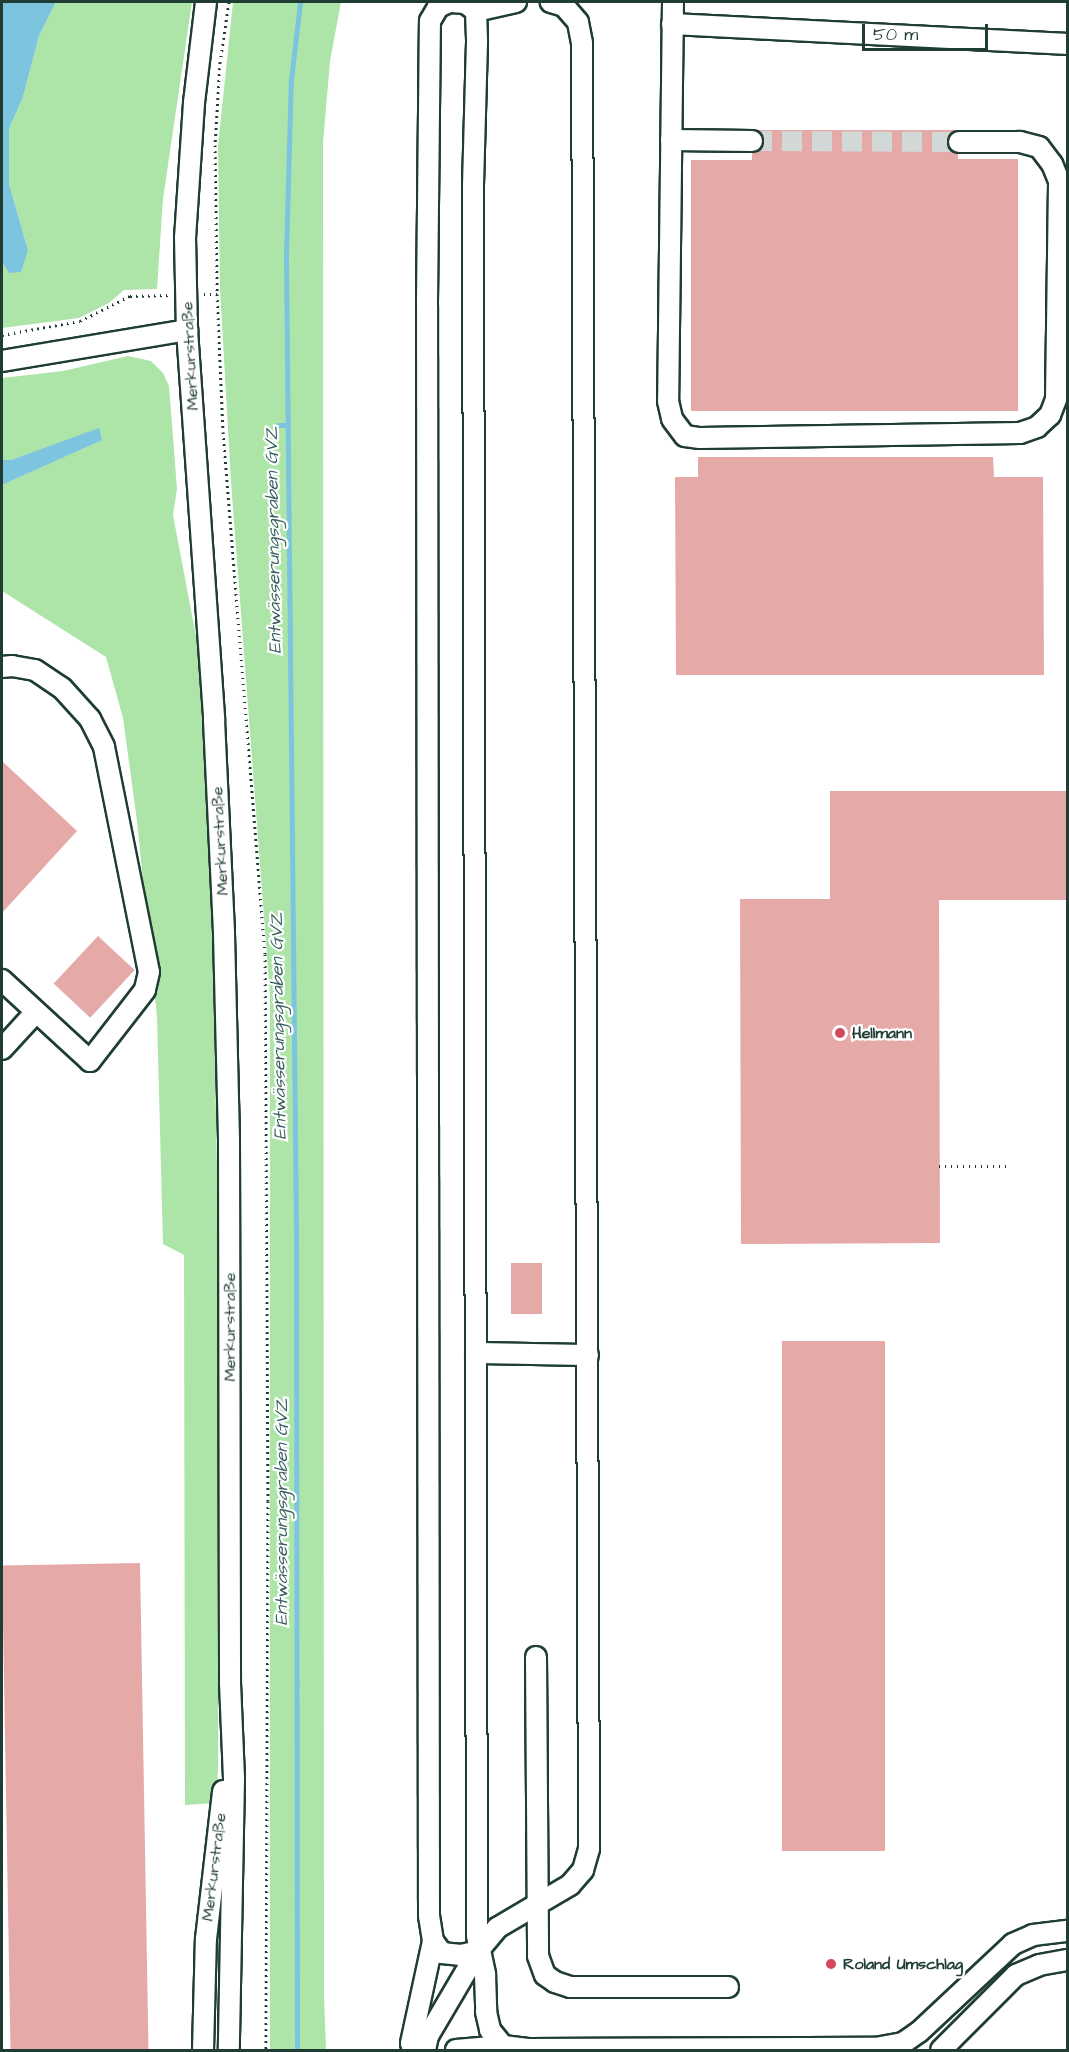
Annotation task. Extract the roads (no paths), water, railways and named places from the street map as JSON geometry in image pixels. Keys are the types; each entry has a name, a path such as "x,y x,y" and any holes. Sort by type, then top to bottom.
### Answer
{"street":[{"name":"Merkurstraße","path":"206,2 194,103 185,237 187,330 214,720 224,934 229,1139 230,1683 234,1778 229,2050"},
{"path":"413,2050 411,2043 433,1941 429,1916 427,302 430,21 438,7 450,2 465,3 476,11 516,2"},
{"path":"425,2050 428,2036 478,1951 497,1928 570,1885 584,1870 590,1849 582,43 578,22 564,6 551,2"},
{"path":"673,2 668,401 672,419 685,436 700,438 1020,433 1037,427 1050,416 1056,399 1059,181 1052,164 1039,147 1020,142 959,142"},
{"path":"476,11 474,186 478,1951 485,1975 486,2012 490,2030 503,2046"},
{"path":"672,24 1068,44"},
{"path":"671,140 752,141"},
{"path":"2,362 187,330"},
{"path":"2,667 12,666 35,670 62,688 90,719 104,747 149,972 145,990 90,1060 2,980"},
{"path":"2,1049 36,1013"},
{"path":"476,1353 588,1355"},
{"path":"536,1657 538,1956 545,1975 555,1982 570,1987 728,1987"},
{"name":"Merkurstraße","path":"203,2050 206,1939 222,1797 230,1683"},
{"path":"456,2050 503,2046 741,2050 875,2049 903,2043 920,2032 1013,1944 1034,1935 1068,1931"},
{"path":"433,1941 442,1953 461,1955 478,1951"},
{"path":"941,2050 1016,1976 1039,1965 1068,1960"}],"water":[{"path":"2,2 56,2 39,36 23,97 9,129 9,184 28,250 21,272 9,273 2,262"},
{"path":"99,428 102,440 2,485 2,460 11,460"}],"waterway":[{"name":"Entwässerungsgraben GVZ","path":"297,2050 296,1231 286,254 291,80 300,2"},
{"path":"278,425 287,425"}],"tunnel":[{"path":"752,141 959,142"}],"place":[{"name":"Hellmann","path":"840,1033"},
{"name":"Roland Umschlag","path":"831,1964"}]}
